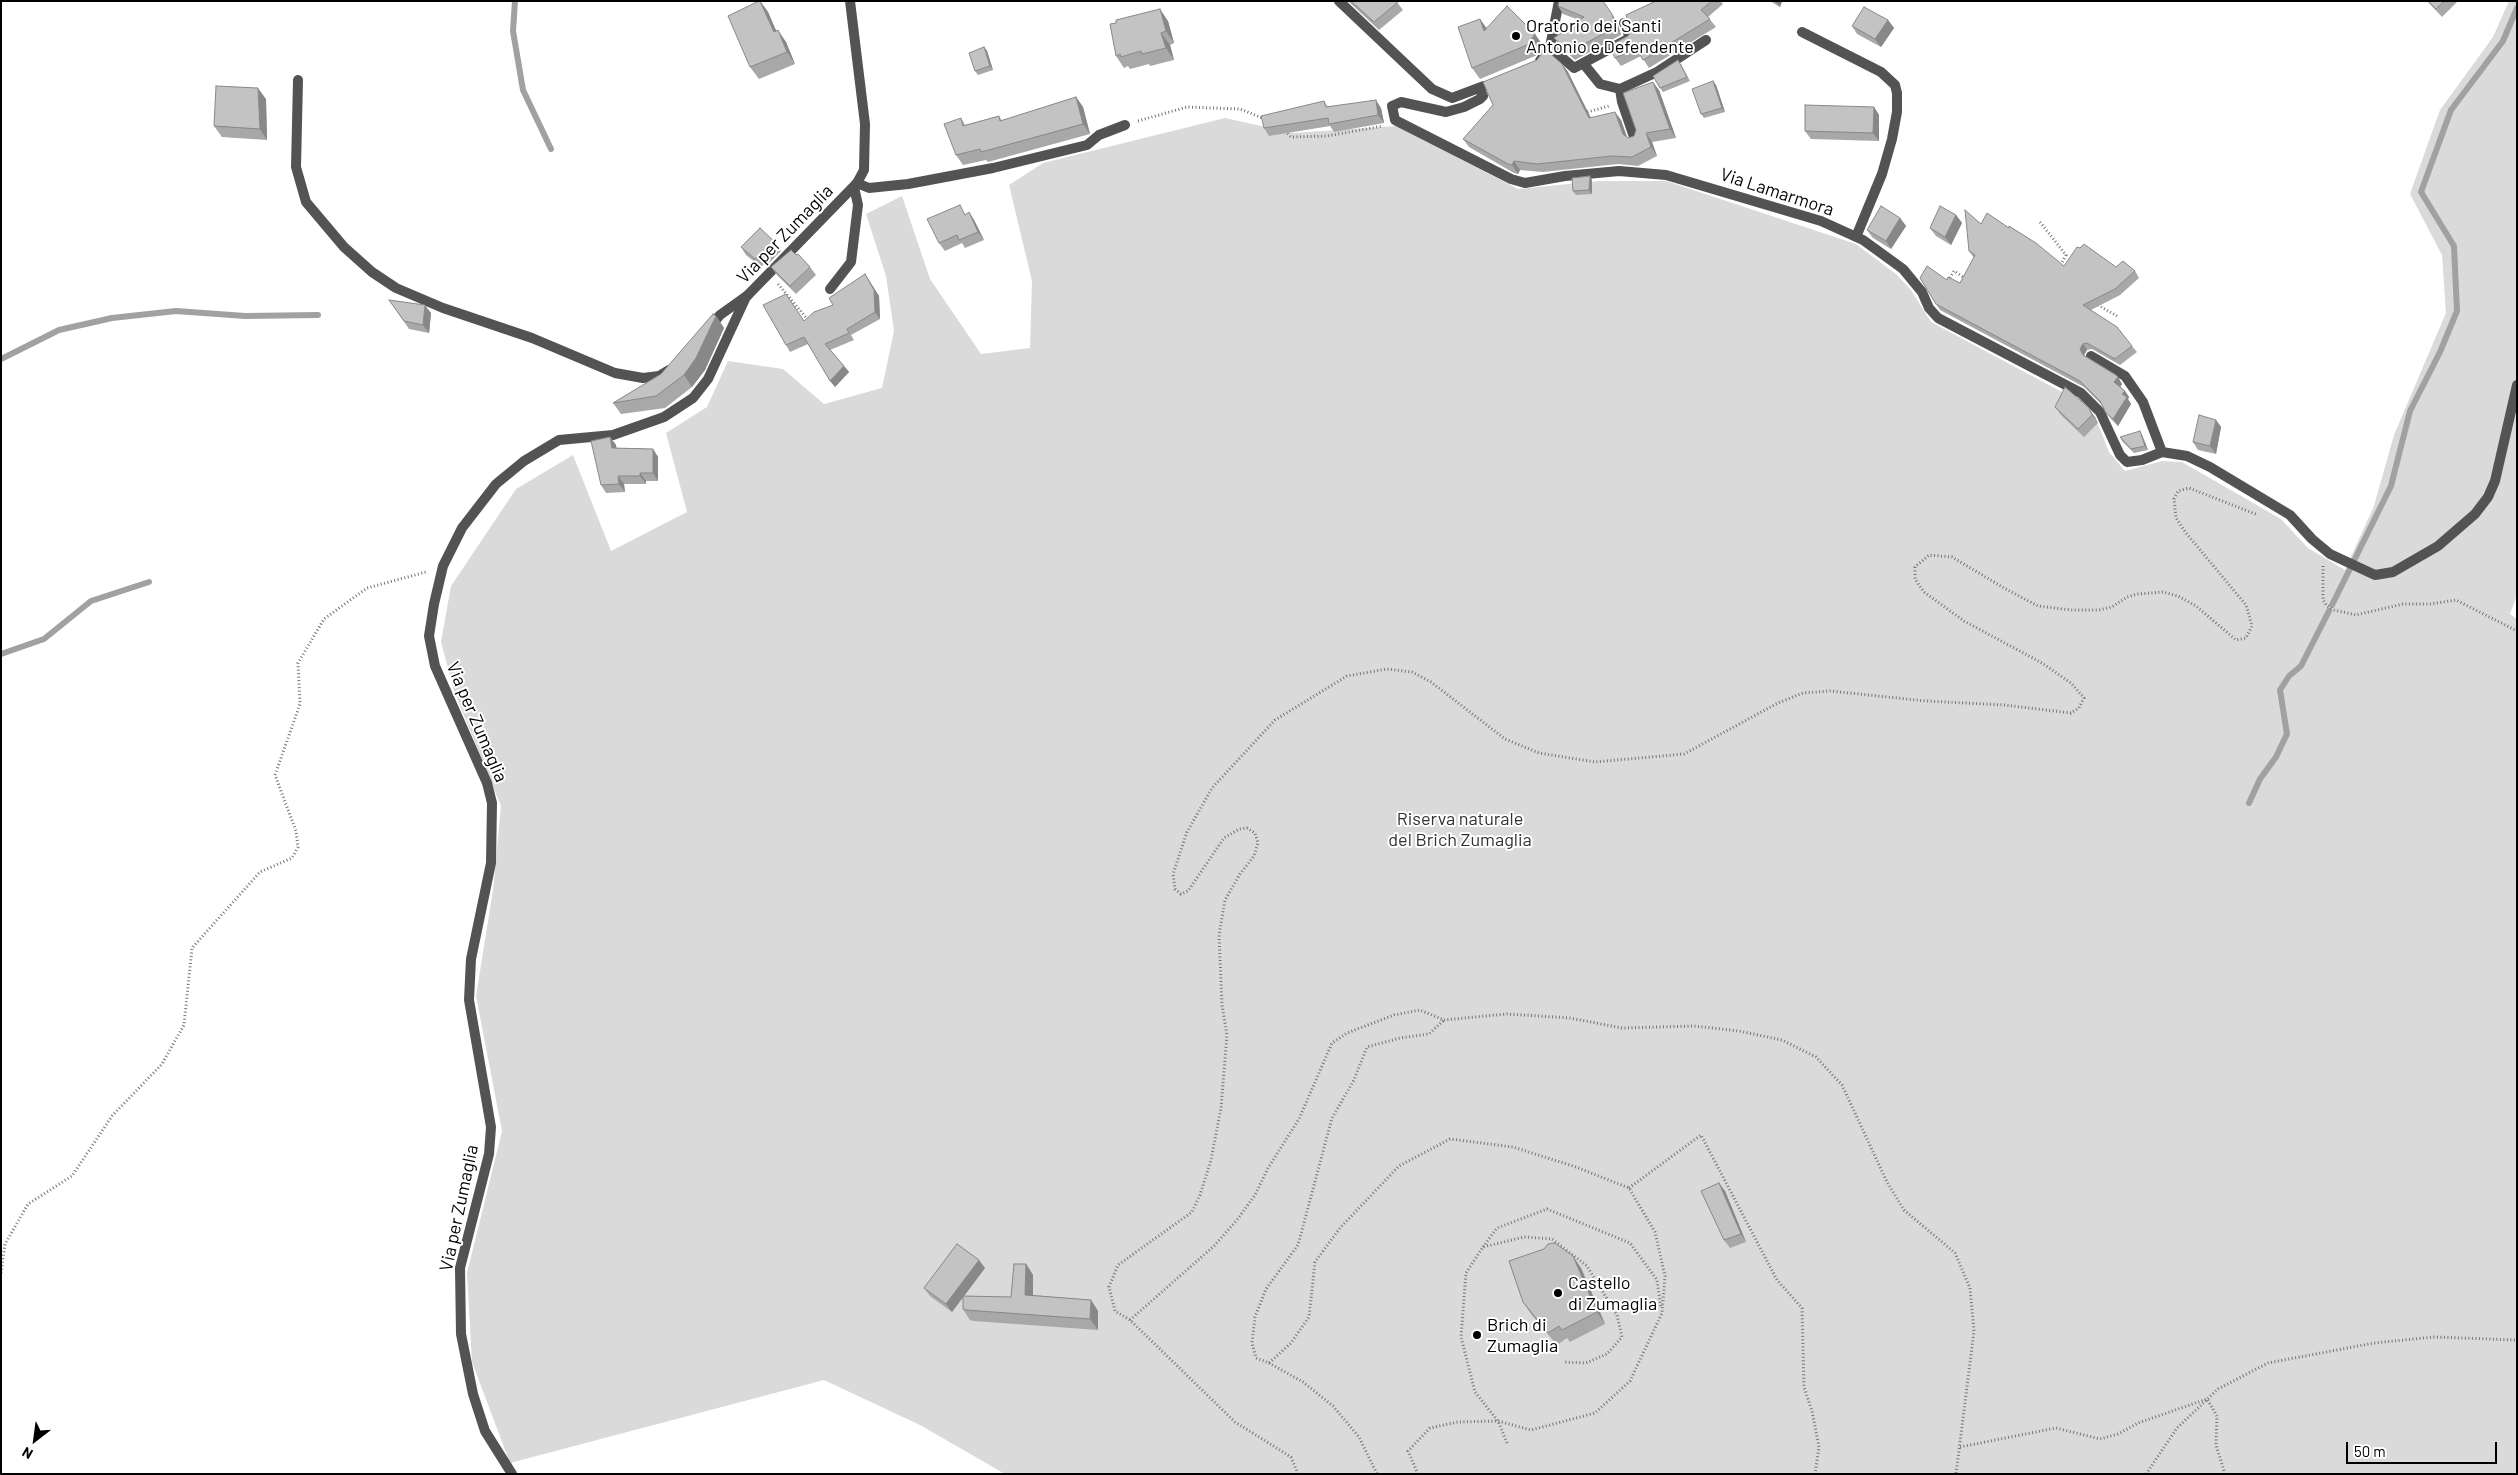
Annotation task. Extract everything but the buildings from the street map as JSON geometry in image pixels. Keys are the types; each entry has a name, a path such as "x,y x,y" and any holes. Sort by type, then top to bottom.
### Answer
{"street":[{"name":"Via per Zumaglia","path":"510,1470 482,1422 473,1394 461,1334 460,1268 489,1154 491,1128 470,1000 472,959 491,863 492,803 487,783 435,666 429,636 443,566 462,528 496,484 524,461 559,440 612,434 664,418 693,398 708,379 748,296 767,274 855,185 864,170 865,124 850,1"},
{"path":"1339,1 1432,89 1452,98 1495,82"},
{"path":"1532,65 1540,62 1550,47 1560,1"},
{"path":"1550,47 1574,68 1630,38 1624,23"},
{"path":"1802,32 1881,72 1895,86 1897,93 1897,112 1892,139 1882,174 1856,237"},
{"path":"1583,63 1600,84 1620,89 1657,72 1706,40"},
{"path":"298,80 296,167 306,202 344,247 372,272 396,288 443,308 532,338 615,373 643,378 658,376 675,365"},
{"path":"1396,120 1392,106 1401,102 1446,112 1464,108 1480,99 1483,96 1479,88"},
{"path":"1620,89 1622,102 1635,140"},
{"name":"Via Lamarmora","path":"1396,120 1510,179 1525,183 1565,176 1619,171 1666,175 1821,221 1856,237 1902,269 1922,292 1930,308 1938,318 2081,393 2100,412 2120,455 2127,462 2142,460 2162,452 2187,456 2210,467 2290,515 2326,551 2375,575 2393,572 2438,546 2475,514 2488,497 2495,481 2517,385"},
{"name":"Via per Zumaglia","path":"855,185 869,188 908,184 993,168 1087,145 1099,135 1125,125"},
{"path":"830,289 851,262 858,205 855,185"},
{"path":"702,337 720,315 748,296"},
{"path":"2091,356 2125,376 2143,402 2162,452"}],"path":[{"path":"1578,115 1622,102"},
{"path":"1125,125 1187,107 1240,109 1270,122"},
{"path":"1278,125 1291,137 1327,136 1368,130 1387,125 1396,120"},
{"path":"2040,222 2066,255 2058,269"},
{"path":"1945,287 1954,271 1971,282"},
{"path":"767,274 788,294 812,325"},
{"path":"2093,302 2117,316"},
{"path":"1298,1474 1291,1456 1235,1422 1130,1320 1116,1311 1111,1298 1110,1287 1118,1265 1192,1212 1200,1196 1211,1160 1221,1108 1227,1035 1222,1005 1218,935 1225,900 1240,874 1254,856 1258,843 1255,833 1248,828 1239,829 1224,838 1188,891 1181,894 1175,889 1173,874 1187,832 1212,788 1275,720 1347,676 1387,669 1412,672 1431,682 1505,739 1539,753 1594,762 1684,754 1778,703 1804,693 1830,690 1926,701 2004,705 2071,713 2079,708 2084,698 2071,683 2042,663 1964,621 1924,592 1915,579 1915,567 1929,555 1952,557 2038,606 2071,610 2099,610 2112,607 2126,597 2162,592 2178,596 2196,606 2236,640 2246,638 2252,626 2246,605 2186,533 2176,518 2174,499 2178,490 2189,488 2265,518"},
{"path":"2326,551 2323,600 2327,606 2334,610 2356,615 2404,604 2430,604 2456,600 2517,631"},
{"path":"1,1273 5,1244 28,1204 72,1176 112,1116 162,1064 184,1024 192,948 260,872 292,858 298,847 296,832 275,775 300,704 298,663 324,619 367,588 443,566"},
{"path":"1130,1320 1214,1246 1237,1220 1255,1194 1268,1168 1300,1118 1332,1043 1347,1032 1394,1015 1420,1010 1444,1020 1507,1014 1570,1018 1622,1028 1694,1026 1739,1031 1782,1040 1816,1057 1842,1086 1887,1182 1904,1210 1955,1253 1970,1288 1974,1331 1956,1474"},
{"path":"1377,1474 1359,1437 1334,1406 1304,1382 1256,1358 1252,1343 1255,1317 1266,1289 1298,1245 1332,1118 1354,1080 1367,1047 1400,1038 1429,1034 1444,1020"},
{"path":"1629,1188 1701,1135 1777,1280 1802,1308 1804,1387 1812,1411 1819,1447 1815,1474"},
{"path":"1269,1363 1291,1343 1309,1317 1315,1262 1340,1228 1400,1166 1450,1139 1513,1147 1576,1167 1629,1188 1655,1232 1665,1276 1662,1313 1630,1381 1595,1412 1531,1430 1498,1420 1458,1422 1430,1428 1408,1451 1418,1474"},
{"path":"1507,1443 1498,1420 1475,1392 1461,1337 1466,1273 1497,1228 1546,1209 1630,1243 1657,1280 1662,1313"},
{"path":"1483,1247 1524,1237 1552,1239 1587,1266 1617,1315 1622,1337 1607,1354 1586,1363 1563,1362"},
{"path":"2146,1474 2177,1428 2207,1399 2218,1389 2268,1363 2374,1343 2434,1337 2517,1340"},
{"path":"1960,1447 2056,1428 2100,1439 2118,1434 2138,1423 2207,1399"},
{"path":"2207,1399 2217,1416 2216,1445 2218,1457 2226,1474"}],"green space":[{"name":"Riserva naturale del Brich Zumaglia","path":"2509,1 2517,1 2517,595 2510,614 2517,619 2517,1474 1005,1474 920,1425 824,1380 510,1463 472,1362 467,1273 502,1131 476,996 493,890 501,806 454,691 441,642 451,586 516,489 573,455 611,551 687,512 666,433 707,407 728,361 783,369 824,404 882,388 894,331 886,276 866,214 902,196 930,279 981,354 1030,348 1032,281 1009,185 1043,163 1225,118 1293,133 1397,126 1518,189 1599,181 1666,181 1856,244 1896,274 1911,290 1931,322 2077,400 2095,416 2109,452 2125,471 2162,461 2182,462 2281,519 2308,548 2345,570 2374,506 2394,435 2446,313 2442,255 2410,194 2440,110 2493,37"}],"waterway":[{"path":"515,1 513,31 523,90 551,149"},
{"path":"2332,605 2391,486 2410,411 2440,352 2457,311 2454,246 2421,192 2451,110 2503,41 2517,8"},
{"path":"1,359 59,330 112,318 176,311 245,316 318,315"},
{"path":"1,654 44,639 91,601 149,582"},
{"path":"2249,803 2260,779 2276,757 2287,734 2280,690 2289,676 2301,666 2329,611"}],"place":[{"name":"Oratorio dei Santi Antonio e Defendente","path":"1516,36"},
{"name":"Castello di Zumaglia","path":"1558,1293"},
{"name":"Brich di Zumaglia","path":"1477,1335"}]}
